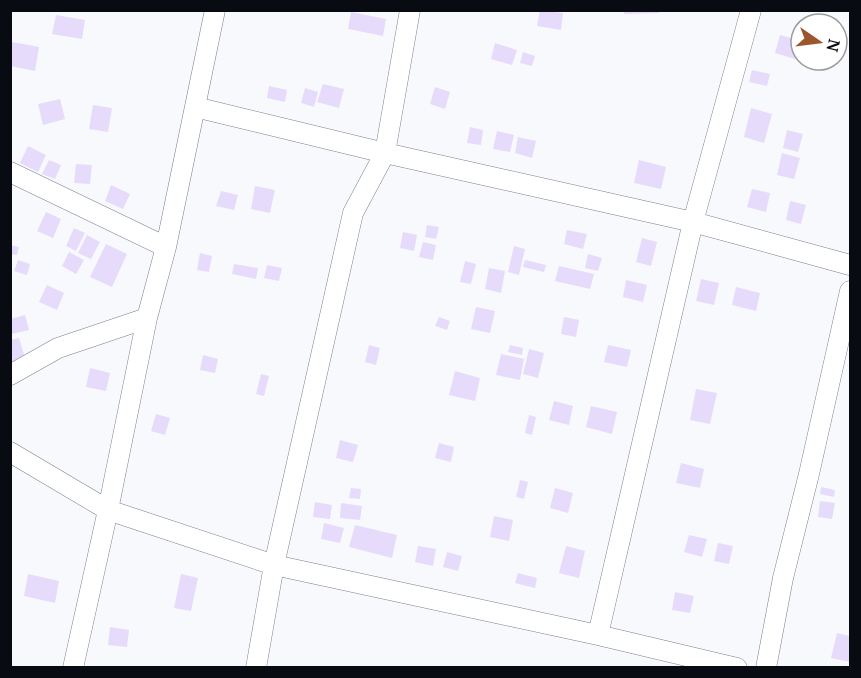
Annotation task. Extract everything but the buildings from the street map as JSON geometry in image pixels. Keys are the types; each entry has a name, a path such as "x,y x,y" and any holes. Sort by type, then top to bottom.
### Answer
{"street":[{"path":"256,668 274,565 353,213 385,153 410,10"},
{"path":"598,635 693,222 751,10"},
{"path":"73,668 147,318 166,247 214,11"},
{"path":"195,107 385,153 693,222 850,265"},
{"path":"10,172 166,247"},
{"path":"766,668 783,578 810,474 850,291"},
{"path":"10,375 58,348 147,318"},
{"path":"10,452 108,510 274,565 598,635 738,668"}]}
